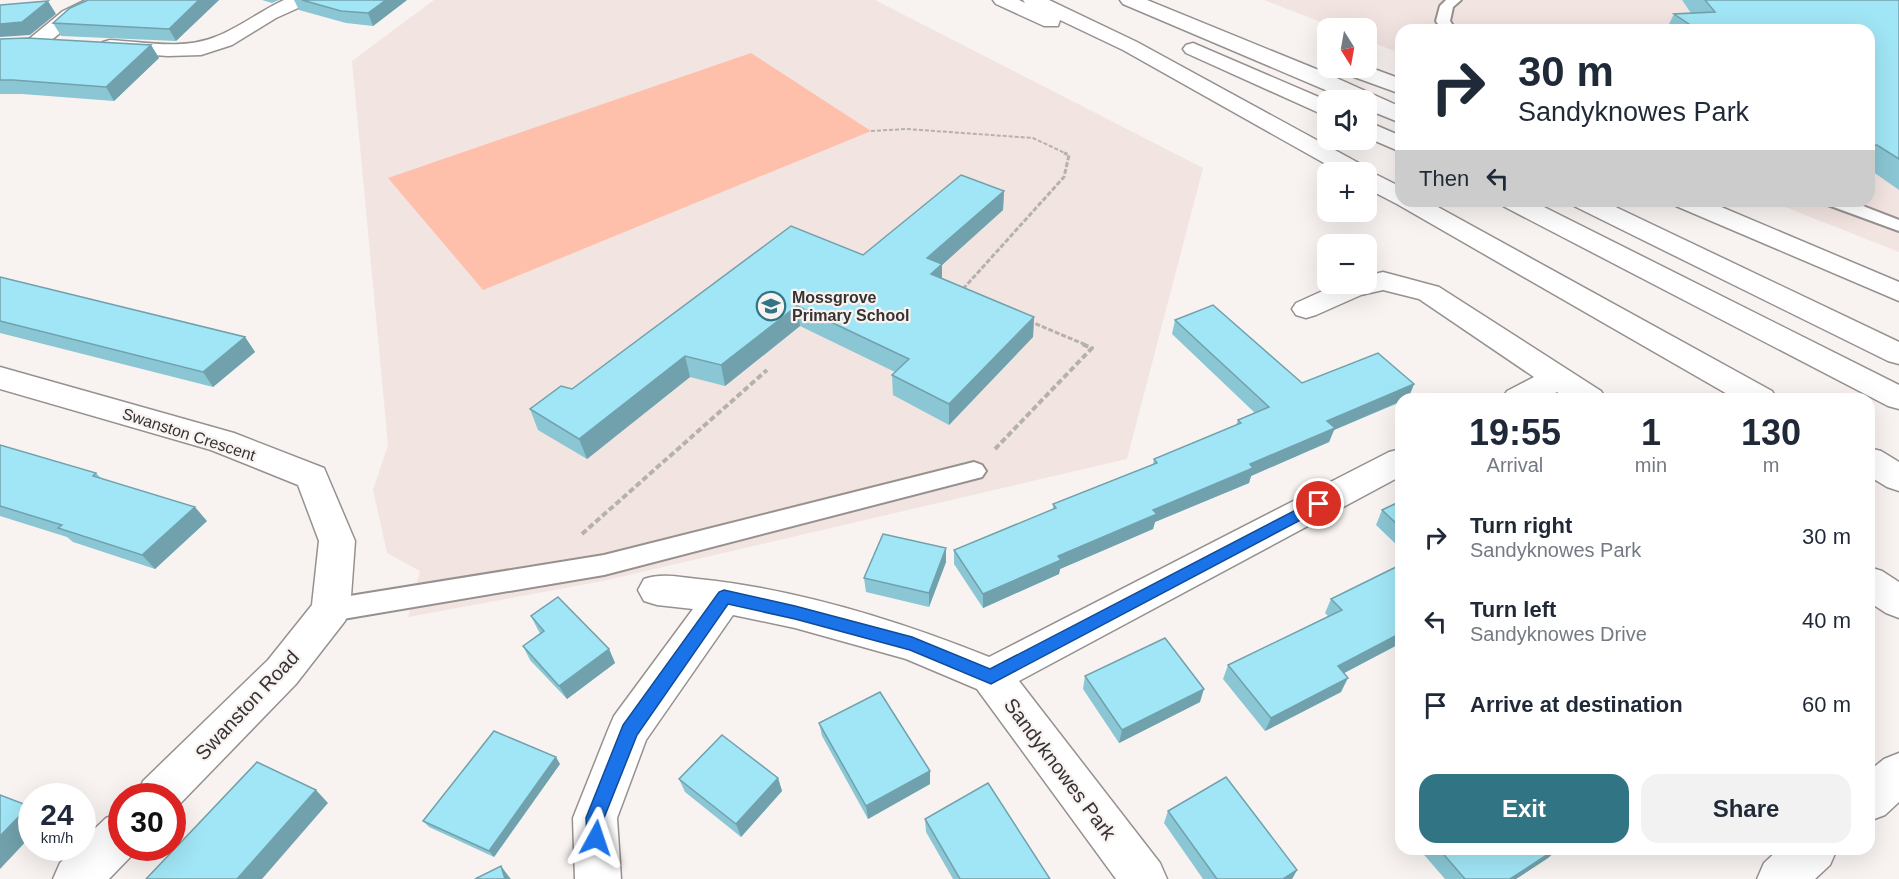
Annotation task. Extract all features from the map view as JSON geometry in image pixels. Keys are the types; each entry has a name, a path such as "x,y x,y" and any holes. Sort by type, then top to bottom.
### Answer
{"main road":[{"path":"36,43 70,15 101,0"},
{"path":"93,45 168,50 201,49 225,41 269,14 300,0"},
{"path":"1003,0 1244,110"},
{"path":"1033,0 1130,46 1339,162"},
{"path":"1073,0 1115,17"},
{"path":"1130,0 1314,76 1395,113"},
{"path":"1168,0 1244,26"},
{"path":"1178,42 1317,105"},
{"path":"12,44 70,44"},
{"path":"1377,78 1395,85"},
{"path":"1377,133 1395,142"},
{"path":"1377,184 1395,194"},
{"path":"1419,207 1750,393"},
{"path":"1524,207 1899,398"},
{"path":"1595,207 1899,354"},
{"path":"1699,207 1899,292"},
{"path":"1306,309 1352,288 1383,281 1429,293 1581,393"},
{"name":"Swanston Crescent","path":"0,378 222,441 312,477 337,542 331,610"},
{"path":"1529,393 1558,378"},
{"path":"657,590 724,597 795,612 912,644 991,676 1395,463"},
{"path":"1875,464 1899,478"},
{"path":"1875,586 1899,602"},
{"path":"598,879 595,818 630,730 724,597"},
{"name":"Swanston Road","path":"172,783 282,672 331,610"},
{"name":"Sandyknowes Park","path":"991,676 1144,879"},
{"path":"1875,795 1899,773"},
{"path":"76,879 108,848"},
{"path":"1780,879 1807,855"}],"lane":[{"path":"1445,24 1443,21 1448,6 1454,0"},
{"path":"1850,207 1899,226"},
{"path":"331,610 604,565 974,471"}],"path":[{"path":"871,131 907,129 1033,138 1069,155 1064,177 961,291"},
{"path":"974,471 1092,348 1027,320"},
{"path":"604,565 582,534 767,370"}],"shaded area":[{"name":"Mossgrove Primary School","path":"434,0 875,0 1203,168 1127,459 603,581 408,617 420,571 387,553 373,490 388,445 352,61"},
{"path":"1264,0 1899,0 1899,252 1785,207 1875,207 1875,24 1395,24 1395,52 1377,44 1377,18 1317,18 1317,21"},
{"path":"751,53 871,131 483,290 388,178"}],"building":[{"path":"88,0 199,0 169,29 53,23 70,8"},
{"path":"302,0 386,0 368,13 341,11"},
{"path":"1705,0 1899,0 1899,159 1875,145 1875,24 1689,24 1674,14 1715,12"},
{"path":"48,1 22,22 0,24 0,5"},
{"path":"27,38 151,45 106,87 0,80 0,39"},
{"path":"961,175 1004,191 927,258 942,264 931,274 1034,317 949,404 892,375 909,359 797,306 721,365 685,356 579,439 530,409 561,386 572,389 791,226 863,255"},
{"path":"0,277 245,337 203,372 0,321"},
{"path":"1213,305 1302,383 1378,353 1414,384 1327,421 1335,428 1250,464 1253,468 1153,510 1157,514 1058,556 1061,560 983,594 954,550 1056,508 1053,504 1157,463 1154,459 1241,423 1238,420 1269,407 1175,320"},
{"path":"0,445 96,473 93,476 195,507 142,555 58,528 62,525 0,506"},
{"path":"1395,504 1395,522 1382,510"},
{"path":"883,534 946,548 929,593 864,578"},
{"path":"1395,567 1395,636 1338,666 1348,678 1271,718 1228,665 1342,610 1331,599"},
{"path":"558,597 609,649 559,686 523,646 544,631 531,616"},
{"path":"1165,638 1204,689 1122,730 1085,676"},
{"path":"880,692 930,771 866,806 819,723"},
{"path":"494,731 556,757 489,851 423,821"},
{"path":"722,735 778,778 736,824 679,779"},
{"path":"257,762 316,790 237,879 146,879 163,861 186,861 186,837"},
{"path":"1226,777 1297,870 1283,879 1217,879 1168,811"},
{"path":"988,783 1050,879 960,879 925,819"},
{"path":"0,795 18,802 18,817 0,836"},
{"path":"1444,855 1547,855 1510,879 1465,879"},
{"path":"501,866 505,879 475,879"}],"place":[{"name":"Mossgrove Primary School","path":"771,306"}],"route":[{"path":"596,838 595,818 630,730 724,597 795,612 912,644 991,676 1319,504"}]}
